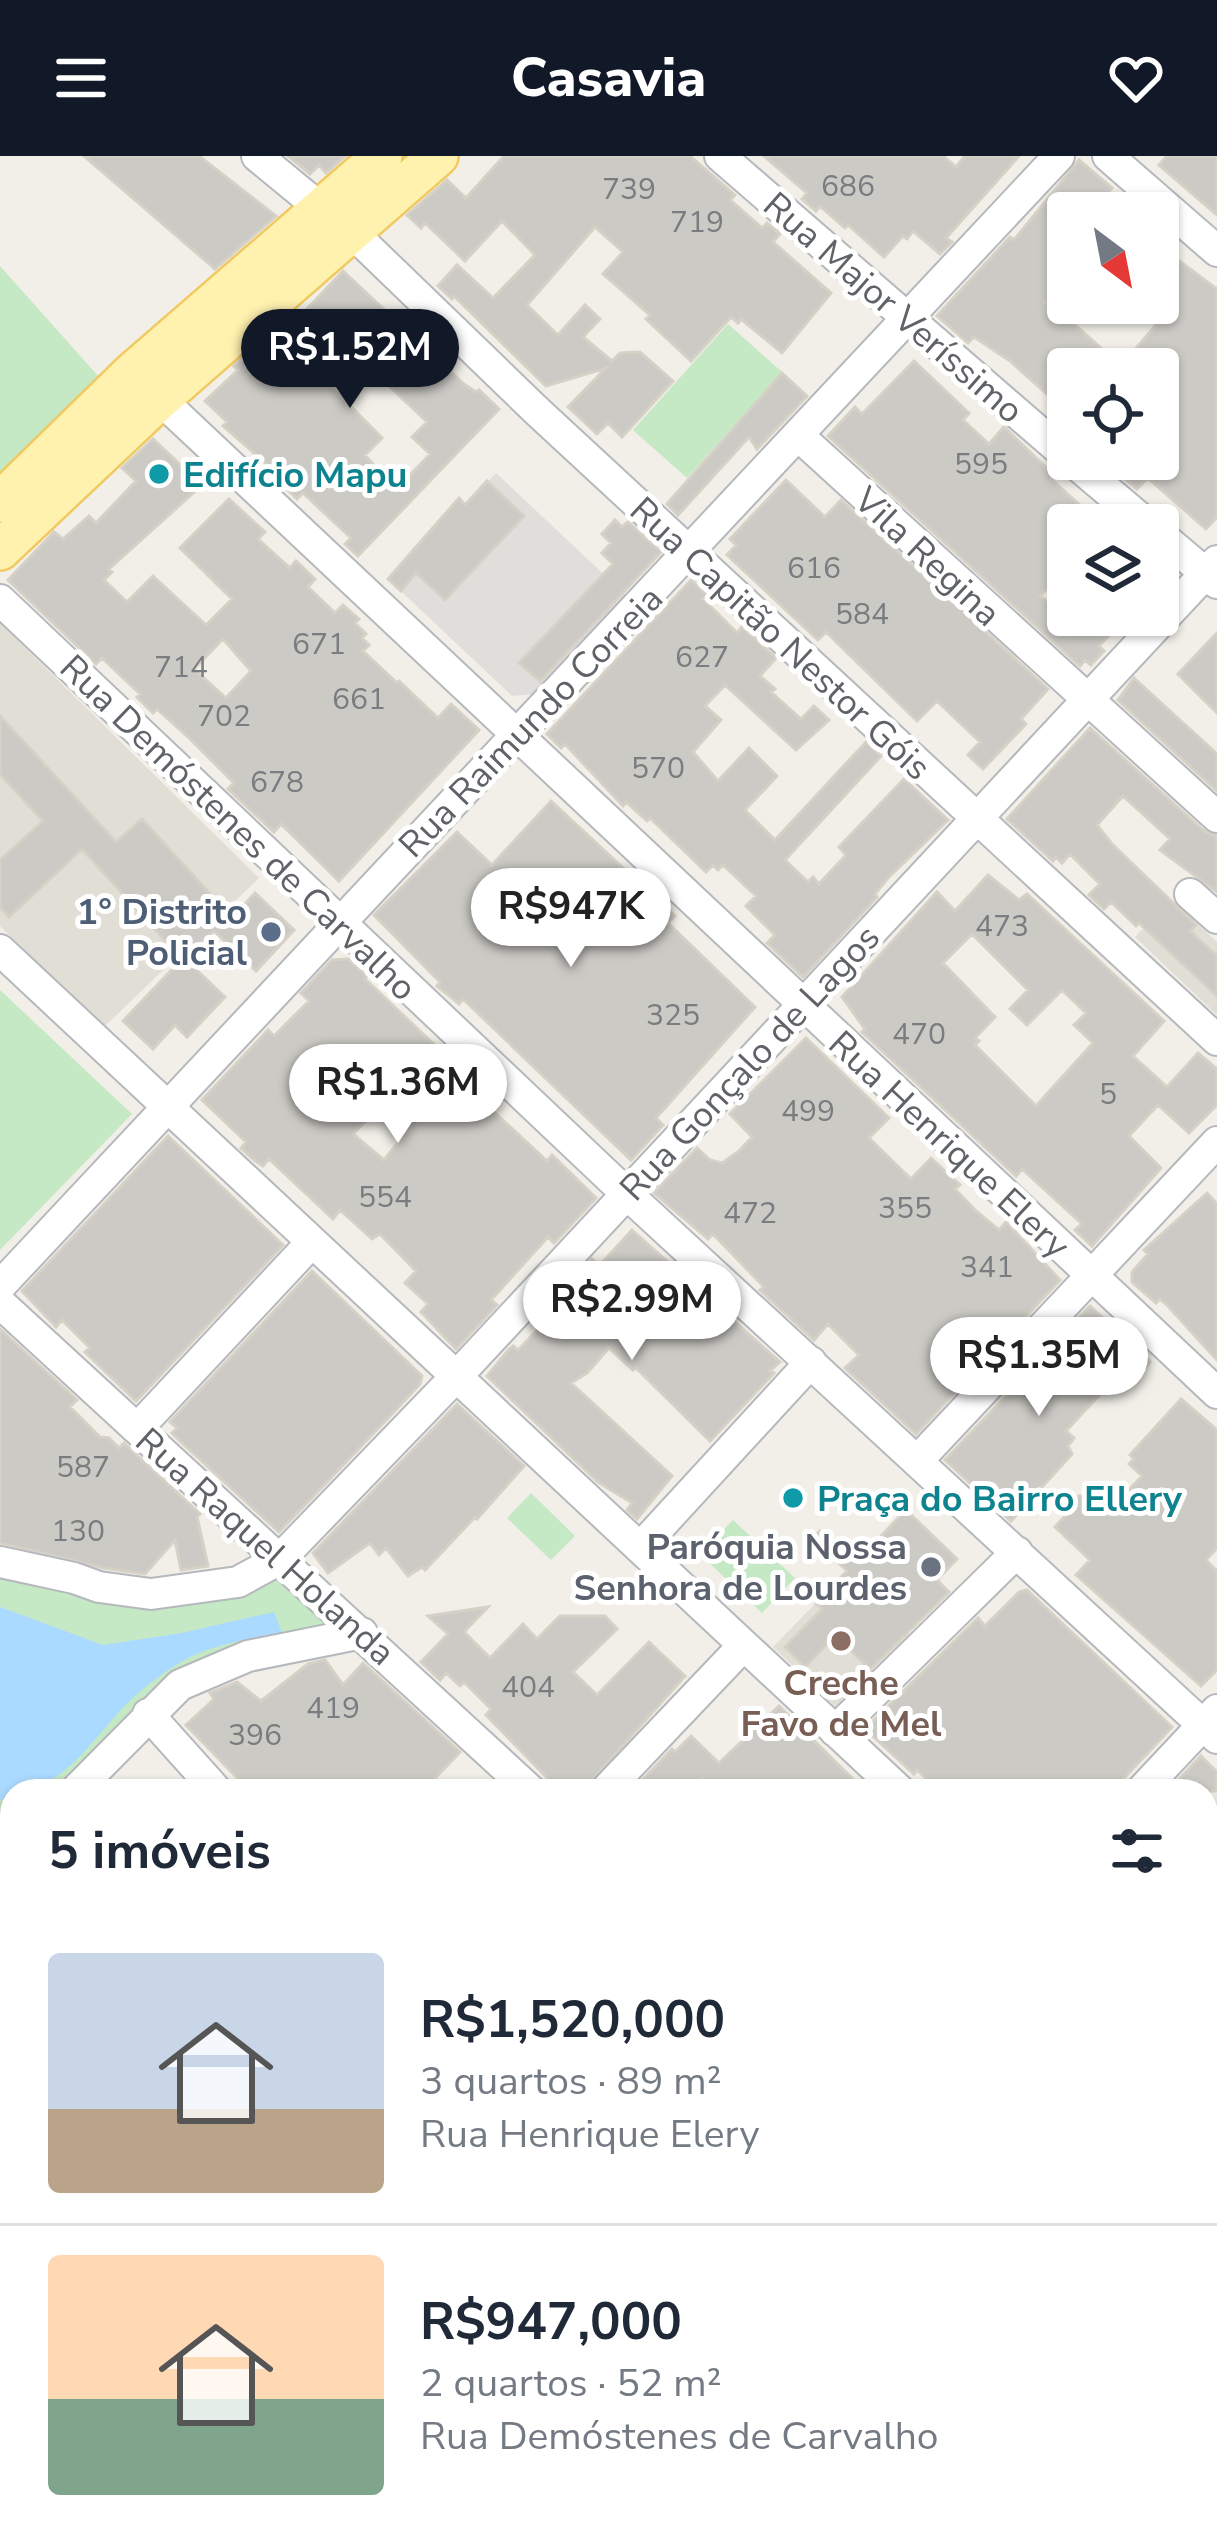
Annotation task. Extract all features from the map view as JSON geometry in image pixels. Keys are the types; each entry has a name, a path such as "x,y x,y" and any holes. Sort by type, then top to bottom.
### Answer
{"main road":[{"path":"0,550 160,399 335,219 382,156"},
{"path":"0,502 133,372 335,219 437,156"}],"street":[{"name":"Rua Capitão Nestor Góis","path":"257,156 335,219 1217,1040"},
{"name":"Rua Major Veríssimo","path":"720,156 1047,439"},
{"name":"Rua Raimundo Correia","path":"0,1286 1059,156"},
{"path":"1108,156 1217,251"},
{"name":"Rua Henrique Elery","path":"160,399 1217,1393"},
{"name":"Vila Regina","path":"800,437 1217,817"},
{"name":"Rua Major Veríssimo","path":"1095,480 1123,504"},
{"path":"1179,548 1213,572"},
{"name":"Rua Gonçalo de Lagos","path":"0,1562 99,1587 151,1594 238,1582 280,1559 1213,572"},
{"name":"Rua Demóstenes de Carvalho","path":"0,600 627,1194 1212,1724"},
{"path":"1190,894 1217,918"},
{"path":"0,950 887,1779"},
{"path":"918,1460 1217,1142"},
{"path":"137,1429 312,1242"},
{"name":"Rua Raquel Holanda","path":"0,1303 518,1779"},
{"path":"640,1547 811,1362"},
{"path":"835,1731 1017,1552"},
{"path":"86,1779 180,1685 225,1663 362,1633"},
{"path":"616,1779 742,1646"},
{"path":"148,1714 206,1779"},
{"path":"1155,1779 1212,1724"}],"shaded area":[{"path":"496,473 629,598 535,694 512,696 388,579 456,502 463,508"},
{"path":"0,623 259,878 104,1027 0,926"},
{"path":"1171,899 1217,942 1217,1015 1135,937"},
{"name":"Creche Favo de Mel","path":"846,1572 909,1635 836,1707 773,1647"}],"green space":[{"path":"0,266 107,386 0,479"},
{"path":"728,324 782,372 687,478 633,430"},
{"path":"0,990 132,1114 0,1250"},
{"path":"531,1493 575,1536 551,1560 507,1518"},
{"path":"733,1520 795,1578 762,1613 700,1554"},
{"path":"0,1571 130,1608 150,1608 275,1577 329,1623 328,1632 154,1692 69,1779 0,1779"}],"water":[{"path":"0,1607 103,1645 274,1612 282,1633 201,1652 162,1674 53,1779 0,1779"}],"building":[{"path":"84,156 199,156 276,216 215,269"},
{"path":"288,156 345,156 326,173 319,165 310,174"},
{"path":"504,156 690,156 735,195 730,200 762,228 767,223 780,234 773,242 831,293 782,353 741,319 738,323 731,317 691,361 646,319 650,315 603,274 623,252 595,227 527,305 558,335 585,305 600,319 583,337 612,361 620,353 640,352 673,381 622,437 608,423 597,434 568,407 606,368 546,386 438,286 457,265 493,298 535,255 502,221 465,261 425,223 421,228 407,215 447,180 466,198"},
{"path":"764,156 943,156 956,167 965,156 1019,156 946,238 952,242 940,254 913,231 884,257 820,206 816,211 802,199 807,193"},
{"path":"1167,156 1217,156 1217,215 1159,165"},
{"path":"1079,160 1112,188 1109,192 1053,192"},
{"path":"1047,199 1047,324 1074,324 1101,348 1047,348 1047,394 1010,361 974,337 968,343 937,316 1010,237 1014,240"},
{"path":"1179,261 1217,289 1217,517 1206,529 1150,480 1179,480 1179,348 1136,348 1157,324 1179,324"},
{"path":"343,271 464,384 479,390 499,409 358,556 345,544 351,538 303,493 297,499 267,470 270,467 223,426 227,422 205,401 238,370 234,366 277,329 282,335","holes":["348,347 427,422 412,437 430,454 396,490 365,455 382,438 321,376"]},
{"path":"914,361 969,413 963,420 989,444 1004,427 1047,468 1047,480 1079,504 1047,504 1047,588 1040,596 1047,602 1047,636 828,436 855,407 862,414"},
{"path":"782,373 807,396 757,449 749,437 678,515 667,504"},
{"path":"153,439 202,485 109,569 112,572 104,580 127,602 153,576 206,625 232,599 180,548 229,499 265,532 258,539 290,568 296,561 315,579 308,587 335,613 343,605 359,619 355,623 369,645 363,651 397,683 438,718 451,704 479,730 339,881 281,824 274,832 228,789 234,783 189,738 157,709 153,713 102,658 96,664 8,580 54,532 63,539 89,516 96,523 136,481 122,468","holes":["223,639 251,671 226,698 194,669"]},
{"path":"786,480 825,517 841,500 1048,689 1021,719 1026,724 983,769 968,755 980,742 937,701 917,721 826,632 818,640 727,555 736,545 730,539"},
{"path":"487,481 524,516 445,600 416,573 401,591 388,579 459,498 465,505"},
{"path":"615,520 622,527 628,522 661,552 540,681 519,663 613,564 602,553 611,543 602,534"},
{"path":"691,580 737,633 742,627 776,658 760,676 775,689 771,692 801,719 814,706 829,720 796,750 725,685 705,706 721,720 693,752 718,781 749,748 777,776 745,810 775,840 866,742 881,756 785,860 808,882 813,877 819,884 846,855 839,847 904,779 948,820 887,879 877,897 803,977 767,943 775,935 746,906 756,896 723,865 718,870 713,865 706,872 650,818 647,821 626,802 623,806 565,744 561,748 547,734"},
{"path":"1217,633 1217,713 1178,674"},
{"path":"1047,636 1108,636 1099,646 1104,651 1091,665 1085,660 1080,666"},
{"path":"1134,678 1217,754 1217,791 1118,700"},
{"path":"0,716 116,842 142,819 232,918 255,893 294,930 256,971 214,931 184,958 225,997 187,1037 175,1025 153,1049 123,1021 182,959 82,849 9,917 0,907 0,860 43,821 0,774"},
{"path":"1090,728 1204,831 1217,836 1217,892 1160,850 1170,839 1123,796 1097,825 1196,925 1190,931 1217,956 1217,996 1139,923 1136,926 1111,902 1104,909 1089,895 1100,884 1070,854 1062,863 1056,857 1053,861 1007,819"},
{"path":"551,801 675,916 668,923 755,1007 656,1118 663,1125 631,1160 463,999 459,1004 437,986 440,982 374,915 457,832 492,865"},
{"path":"988,875 1019,900 1027,894 1164,1021 1133,1056 1167,1087 1198,1053 1217,1069 1217,1105 1189,1133 1158,1105 1129,1136 1161,1168 1092,1246 1075,1230 1082,1224 1022,1169 1016,1176 862,1032 865,1029 842,997 937,892 955,911","holes":["972,934 1028,990 1010,1009 1027,1025 1062,990 1086,1013 1074,1025 1093,1043 1036,1106 975,1045 979,1041 975,1038 995,1017 943,963"]},
{"path":"348,959 367,976 498,1105 493,1111 547,1161 552,1155 596,1198 554,1243 548,1237 491,1300 497,1305 456,1349 421,1312 428,1304 405,1283 416,1271 380,1234 372,1239 340,1210 333,1219 269,1159 263,1166 254,1160 241,1148 246,1142 202,1100 268,1030 274,1036 309,1001 301,993 332,960","holes":["381,1105 407,1131 384,1160 353,1134"]},
{"path":"806,1038 889,1118 869,1138 911,1179 931,1158 960,1185 955,1189 976,1211 999,1230 1006,1222 1060,1280 916,1434 845,1368 859,1355 828,1324 814,1340 760,1290 764,1287 713,1234 708,1239 654,1193 697,1148 710,1160 722,1163 739,1151 752,1137 730,1114"},
{"path":"168,1136 283,1245 136,1401 85,1352 90,1348 62,1320 56,1327 22,1291"},
{"path":"1207,1193 1217,1204 1217,1360 1166,1304 1160,1299 1156,1303 1132,1282 1132,1272 1148,1254 1144,1250"},
{"path":"632,1230 780,1362 710,1441 609,1348 571,1383 672,1476 637,1519 627,1510 632,1503 598,1482 487,1376 509,1349 518,1350 551,1316 545,1310 584,1275 580,1272 592,1259 599,1266"},
{"path":"312,1271 422,1376 420,1384 279,1532 172,1433 177,1428 170,1422"},
{"path":"1090,1306 1150,1362 1145,1368 1084,1331 1114,1379 1066,1431 1074,1438 1068,1446 1072,1454 1011,1521 945,1460 1003,1399 1030,1376 1034,1379 1064,1349 1056,1341"},
{"path":"0,1329 77,1400 70,1407 100,1437 109,1438 119,1448 124,1443 200,1514 208,1566 181,1570 175,1540 145,1574 0,1543"},
{"path":"1181,1399 1217,1430 1217,1548 1206,1560 1217,1571 1217,1670 1201,1686 1076,1575 1090,1560 1055,1527 1065,1516 1067,1498 1085,1495 1094,1485 1108,1498 1129,1490 1142,1476 1129,1464 1134,1459 1130,1455"},
{"path":"457,1404 524,1466 425,1570 422,1567 408,1576 386,1548 379,1555 370,1543 328,1573 313,1553"},
{"path":"906,1510 957,1559 937,1580 949,1592 870,1669 835,1636 805,1667 785,1647 822,1609 816,1603 847,1571 813,1538 820,1531 859,1559"},
{"path":"1027,1590 1172,1727 1123,1779 927,1779 917,1770 914,1774 865,1729 978,1618 985,1626 1019,1592"},
{"path":"488,1607 464,1632 490,1658 523,1624 537,1639 560,1616 605,1616 617,1629 573,1672 597,1695 649,1642 685,1676 593,1779 548,1779 486,1715 491,1709 464,1682 460,1686 446,1673 440,1680 421,1662 448,1634 428,1616"},
{"path":"325,1660 343,1685 363,1663 460,1752 434,1779 238,1779 186,1725 214,1699 210,1693 237,1682 261,1701 308,1664"},
{"path":"779,1706 853,1779 643,1779 691,1736 719,1763"},
{"path":"1201,1756 1217,1772 1217,1779 1179,1779"}],"place":[{"name":"Edifício Mapu","path":"159,474"},
{"name":"1° Distrito Policial","path":"271,932"},
{"name":"Praça do Bairro Ellery","path":"793,1498"},
{"name":"Paróquia Nossa Senhora de Lourdes","path":"931,1567"},
{"name":"Creche Favo de Mel","path":"841,1641"}]}
